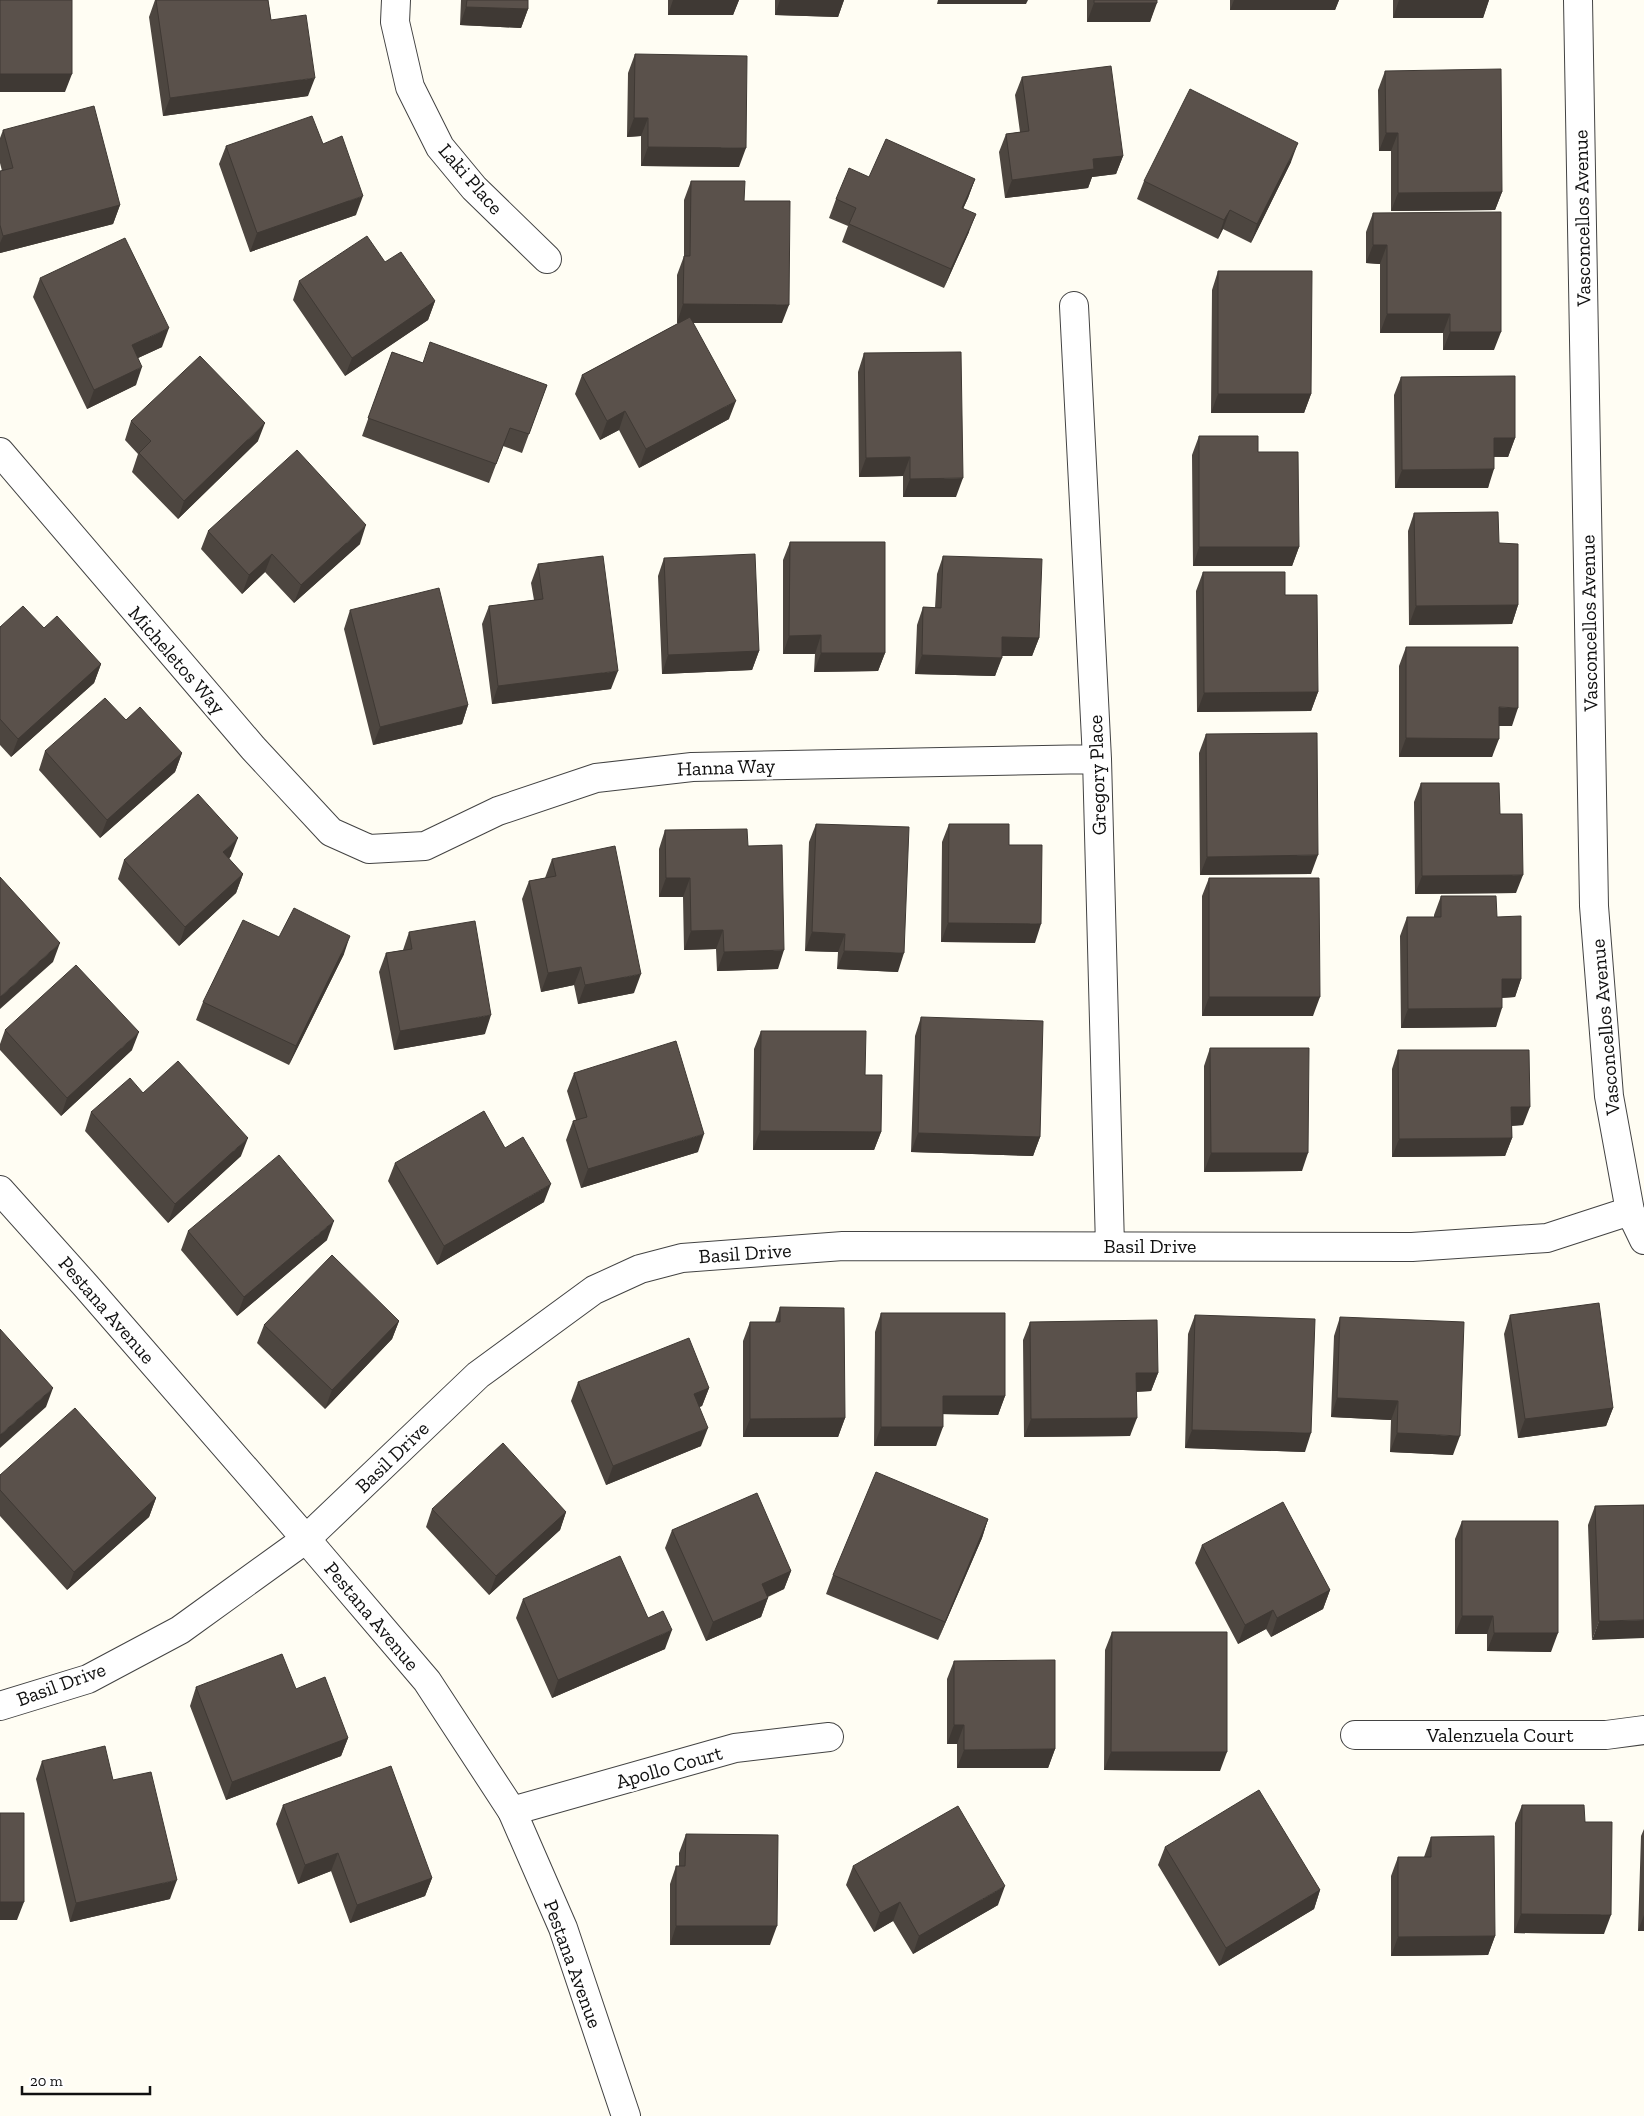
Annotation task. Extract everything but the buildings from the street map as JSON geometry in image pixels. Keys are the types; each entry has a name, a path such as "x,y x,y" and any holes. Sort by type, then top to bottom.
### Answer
{"street":[{"name":"Laki Place","path":"396,0 395,22 410,87 440,147 474,188 547,259"},
{"name":"Vasconcellos Avenue","path":"1578,0 1594,906 1610,1096 1630,1211 1644,1240"},
{"name":"Gregory Place","path":"1074,306 1097,760 1110,1246"},
{"name":"Micheletos Way","path":"0,452 253,748 330,832 369,849"},
{"name":"Hanna Way","path":"369,849 425,846 498,810 596,778 682,768 1097,760"},
{"name":"Pestana Avenue","path":"0,1190 93,1293 306,1538 427,1681 512,1811 563,1928 626,2116"},
{"name":"Basil Drive","path":"0,1706 88,1679 180,1630 306,1538 478,1375 594,1290 640,1268 682,1258 843,1246 1412,1247 1547,1238 1630,1211"},
{"name":"Valenzuela Court","path":"1355,1735 1606,1735 1644,1730"},
{"name":"Apollo Court","path":"512,1811 736,1748 829,1736"}]}
